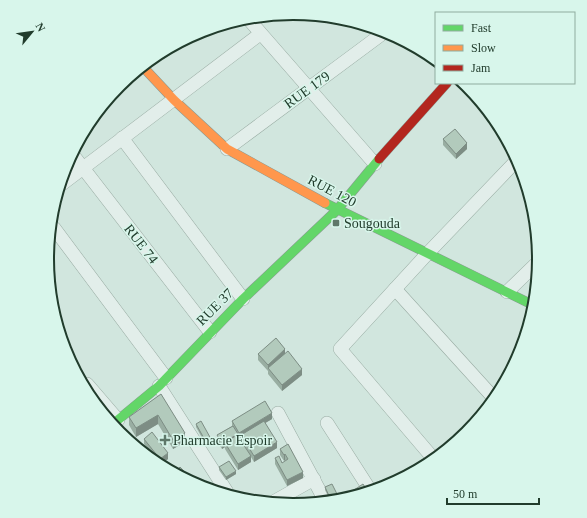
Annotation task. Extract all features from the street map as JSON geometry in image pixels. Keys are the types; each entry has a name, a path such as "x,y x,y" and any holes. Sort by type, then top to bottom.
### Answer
{"main road":[{"name":"RUE 120","path":"146,70 174,100 227,149 337,210 528,303"},
{"name":"RUE 37","path":"117,420 162,382 243,299 337,210 446,84"}],"street":[{"path":"252,24 376,164"},
{"path":"68,179 260,34"},
{"name":"RUE 179","path":"227,149 380,36"},
{"path":"122,138 243,299"},
{"name":"RUE 74","path":"76,160 210,332"},
{"path":"431,455 340,349 427,254 513,165"},
{"path":"57,232 162,382 224,487"},
{"path":"506,292 532,268"},
{"path":"395,289 490,394"},
{"path":"278,413 323,496"},
{"path":"327,423 367,486"},
{"path":"282,497 314,479"}],"building":[{"path":"455,129 467,143 456,154 443,139"},
{"path":"276,338 285,349 268,365 258,354"},
{"path":"288,351 302,369 282,385 268,368"},
{"path":"161,394 185,433 173,440 158,415 136,428 129,417"},
{"path":"265,401 272,413 239,433 232,421"},
{"path":"201,421 211,439 206,442 196,424"},
{"path":"264,421 277,442 254,456 241,435"},
{"path":"233,426 238,434 222,443 217,435"},
{"path":"152,432 168,453 161,458 144,439"},
{"path":"237,435 251,456 238,464 225,443"},
{"path":"288,444 303,472 287,480 275,458 279,456 282,463 288,459 280,449"},
{"path":"229,461 236,471 226,477 219,467"},
{"path":"332,484 337,494 329,495 325,487"},
{"path":"363,484 365,487 355,490"}],"traffic: fast":[{"path":"117,420 159,386 243,299 337,210 379,159"},
{"path":"325,203 528,303"}],"traffic: slow":[{"path":"146,70 174,100 227,149 325,203"}],"traffic: jam":[{"path":"379,159 446,84"}],"place":[{"name":"Sougouda","path":"336,223"},
{"name":"Pharmacie Espoir","path":"165,440"}]}
